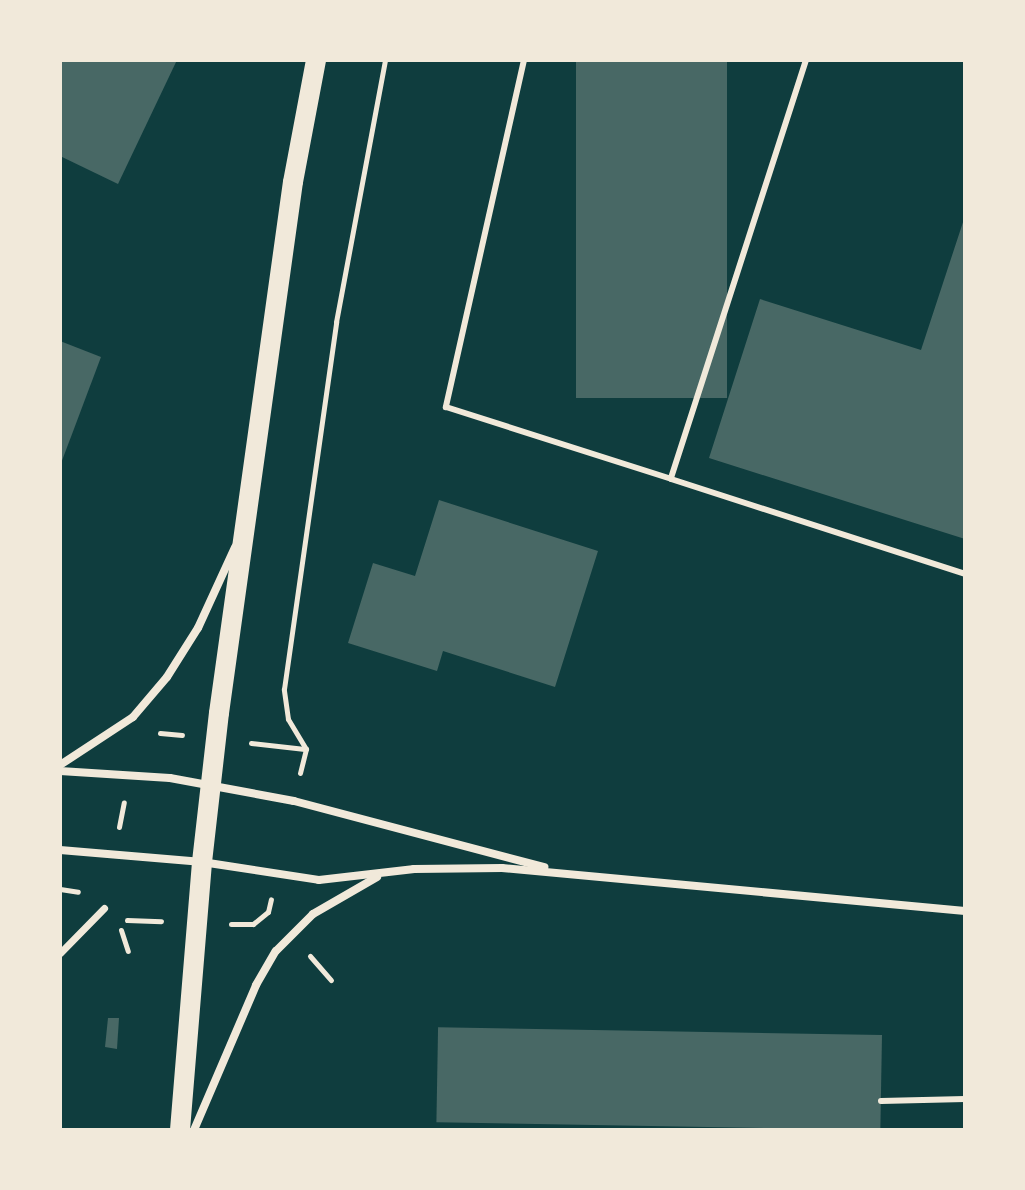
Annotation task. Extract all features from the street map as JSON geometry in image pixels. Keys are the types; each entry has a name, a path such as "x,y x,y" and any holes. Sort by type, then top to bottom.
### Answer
{"main road":[{"path":"180,1130 210,784 293,182 316,60"}],"street":[{"path":"60,768 133,717 167,677 198,628 243,528"},
{"path":"60,768 210,784 304,803 561,872"},
{"path":"60,850 202,862 308,879 449,867 561,872 965,911"},
{"path":"194,1130 256,985 276,951 320,909 387,872"},
{"path":"60,953 104,908"}],"lane":[{"path":"524,60 446,407 965,574"},
{"path":"671,479 806,60"},
{"path":"881,1101 965,1099"}],"path":[{"path":"306,749 288,719 284,689 336,322 385,60"},
{"path":"114,855 129,774"}],"building":[{"path":"60,60 177,60 118,184 60,156"},
{"path":"576,60 727,60 727,398 576,398"},
{"path":"965,216 965,539 709,458 760,299 921,350"},
{"path":"60,341 101,357 60,466"},
{"path":"439,500 598,551 555,687 443,651 437,671 348,643 373,563 415,576"},
{"path":"108,1018 119,1018 117,1049 105,1047"},
{"path":"438,1027 882,1035 880,1130 436,1122"}]}
